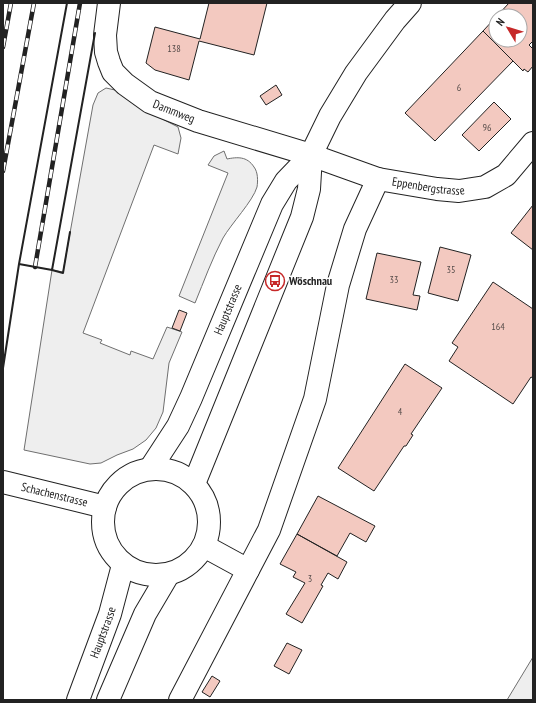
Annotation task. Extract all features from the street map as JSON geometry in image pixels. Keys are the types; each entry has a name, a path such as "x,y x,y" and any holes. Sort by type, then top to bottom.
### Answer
{"main road":[{"name":"Dammweg","path":"109,3 105,35 106,52 113,72 125,84 150,102 191,118 311,155"},
{"name":"Hauptstrasse","path":"150,469 178,426 191,398 272,204 286,180 311,155 330,116 356,73 390,26 410,3"},
{"name":"Eppenbergstrasse","path":"311,155 378,179 437,189 460,191 485,188 506,175 533,143"},
{"name":"Hauptstrasse","path":"194,484 302,217 309,189 311,155"},
{"path":"180,700 269,530 315,399 338,285 355,229 378,179"},
{"path":"150,469 166,469 181,475 194,484 204,497 209,513 209,530 204,546 195,559 183,569 168,575 152,576 137,572 123,565 108,545 104,532 103,520 105,507 111,493 122,481 135,473 150,469"},
{"name":"Schachenstrasse","path":"3,482 105,507"},
{"path":"204,546 248,570"},
{"name":"Hauptstrasse","path":"78,700 110,614 123,565"},
{"path":"108,700 144,614 168,575"}],"shaded area":[{"path":"106,88 115,90 135,105 178,127 181,138 178,154 154,145 83,333 102,340 100,343 130,355 131,351 153,359 167,327 182,332 169,363 163,412 156,428 146,440 133,449 101,463 90,464 24,450 52,270 63,272 93,105 98,93"},
{"path":"224,151 227,159 242,158 251,163 257,174 257,187 247,206 223,238 195,303 179,296 228,173 208,165 214,156"},
{"path":"533,657 533,700 507,700"}],"building":[{"path":"209,3 267,3 254,55 199,41 189,80 155,70 146,63 155,27 200,39"},
{"path":"509,3 533,3 533,41 529,45 533,49 533,66 528,72 524,69 523,71 500,48 528,48 528,8 504,8"},
{"path":"488,26 488,36 483,31"},
{"path":"483,31 488,36 488,48 500,48 513,61 435,141 405,113"},
{"path":"276,85 282,95 266,105 260,96"},
{"path":"494,102 511,119 479,151 462,135"},
{"path":"533,205 533,250 511,233"},
{"path":"440,247 471,255 458,301 428,293"},
{"path":"377,253 421,262 413,295 420,296 417,310 366,299"},
{"path":"493,282 533,309 533,378 531,377 513,404 449,361 458,347 452,343"},
{"path":"179,310 187,313 180,331 172,328"},
{"path":"405,364 442,388 411,434 413,435 406,446 404,446 374,491 338,468"},
{"path":"318,496 375,526 366,542 350,533 337,556 297,534"},
{"path":"297,534 347,562 338,579 328,573 321,585 323,586 302,623 286,614 305,583 293,577 296,572 280,564"},
{"path":"287,643 302,650 289,674 274,666"},
{"path":"212,676 220,681 210,697 202,692"}],"railway":[{"path":"3,47 11,3"},
{"path":"3,171 34,3"},
{"path":"35,267 80,3"}],"wall":[{"path":"19,264 67,3"},
{"path":"3,368 19,264 52,270 95,33"},
{"path":"52,270 63,273 70,232"}],"place":[{"name":"Wöschnau","path":"275,281"}]}
